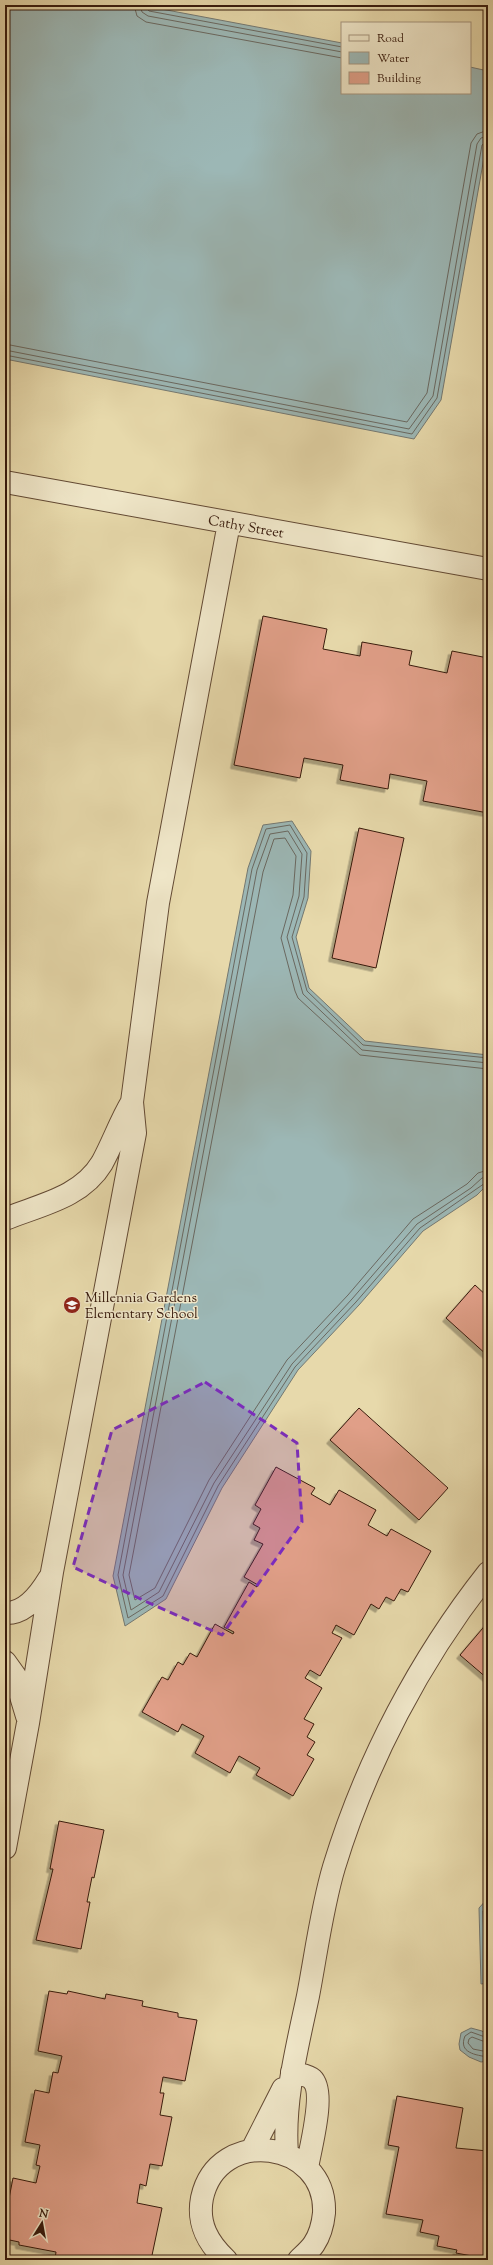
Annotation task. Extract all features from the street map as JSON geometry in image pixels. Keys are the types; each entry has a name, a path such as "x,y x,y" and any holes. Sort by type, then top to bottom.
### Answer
{"street":[{"name":"Cathy Street","path":"5,482 488,569"},
{"path":"5,1848 28,1723 52,1572 135,1133 132,1102 158,903 229,523"},
{"path":"5,1219 58,1199 76,1190 90,1178 101,1164 124,1115 132,1102"},
{"path":"5,1614 20,1609 33,1601 52,1572"},
{"path":"287,2154 285,2128 292,2072 334,1868 360,1790 403,1703 460,1608 488,1573"},
{"path":"5,1662 15,1676 21,1692 28,1723"},
{"path":"252,2150 267,2125 292,2072"},
{"path":"292,2072 312,2078 318,2087 319,2100 307,2168"},
{"path":"226,2260 213,2248 203,2230 200,2209 204,2188 216,2170 232,2156 252,2150 270,2149 287,2154 307,2168 318,2184 324,2204 323,2224 314,2244 299,2260"}],"highlighted area":[{"path":"205,1382 297,1443 302,1522 222,1635 73,1567 112,1430"}],"water":[{"path":"5,5 140,5 341,43 341,94 471,94 471,67 488,71 488,135 441,400 414,439 5,359"},
{"path":"292,821 311,851 308,898 296,937 309,988 365,1041 488,1055 488,1184 477,1195 423,1231 359,1305 298,1370 222,1488 166,1599 125,1626 113,1576 248,868 263,825"},
{"path":"488,1898 488,1983 481,1984 479,1908"},
{"path":"471,2028 482,2031 488,2036 488,2061 481,2062 469,2057 460,2050 459,2044 461,2033"}],"building":[{"path":"263,616 327,629 323,649 360,656 362,642 412,651 409,665 447,673 452,651 488,658 488,813 423,801 427,781 390,774 388,789 340,780 343,765 304,758 300,778 234,765"},
{"path":"359,828 404,838 376,968 332,958"},
{"path":"475,1285 488,1297 488,1356 446,1318"},
{"path":"359,1408 448,1488 419,1520 330,1440"},
{"path":"276,1467 315,1488 311,1494 330,1505 339,1490 376,1510 368,1525 387,1536 391,1529 431,1551 408,1592 401,1589 394,1601 386,1597 379,1609 371,1604 354,1635 336,1625 332,1633 342,1638 320,1676 310,1670 305,1678 322,1688 304,1719 314,1724 307,1737 315,1742 307,1755 314,1759 293,1796 256,1775 260,1768 239,1756 230,1773 195,1753 204,1736 182,1724 178,1732 142,1712 162,1677 168,1680 178,1662 183,1665 190,1653 197,1657 215,1624 233,1634 234,1632 224,1627 249,1582 257,1587 258,1585 244,1577 263,1544 254,1540 260,1528 253,1524 261,1509 255,1505"},
{"path":"488,1622 488,1679 460,1655"},
{"path":"59,1821 104,1830 94,1878 92,1877 87,1902 90,1902 81,1949 36,1940 53,1869 50,1869"},
{"path":"49,1991 67,1994 68,1991 105,1999 106,1994 143,2001 142,2006 178,2013 178,2017 197,2020 185,2081 163,2077 160,2093 164,2093 160,2115 172,2117 162,2166 150,2164 146,2186 140,2184 137,2203 162,2208 151,2260 55,2259 56,2252 19,2245 19,2242 5,2239 5,2219 13,2178 36,2183 40,2166 36,2165 40,2145 25,2142 35,2090 49,2093 53,2072 58,2073 62,2056 38,2051"},
{"path":"397,2096 463,2108 456,2148 488,2151 488,2259 456,2253 457,2250 437,2246 439,2236 420,2232 423,2220 386,2214 399,2147 388,2145"}],"place":[{"name":"Millennia Gardens Elementary School","path":"72,1305"}]}
